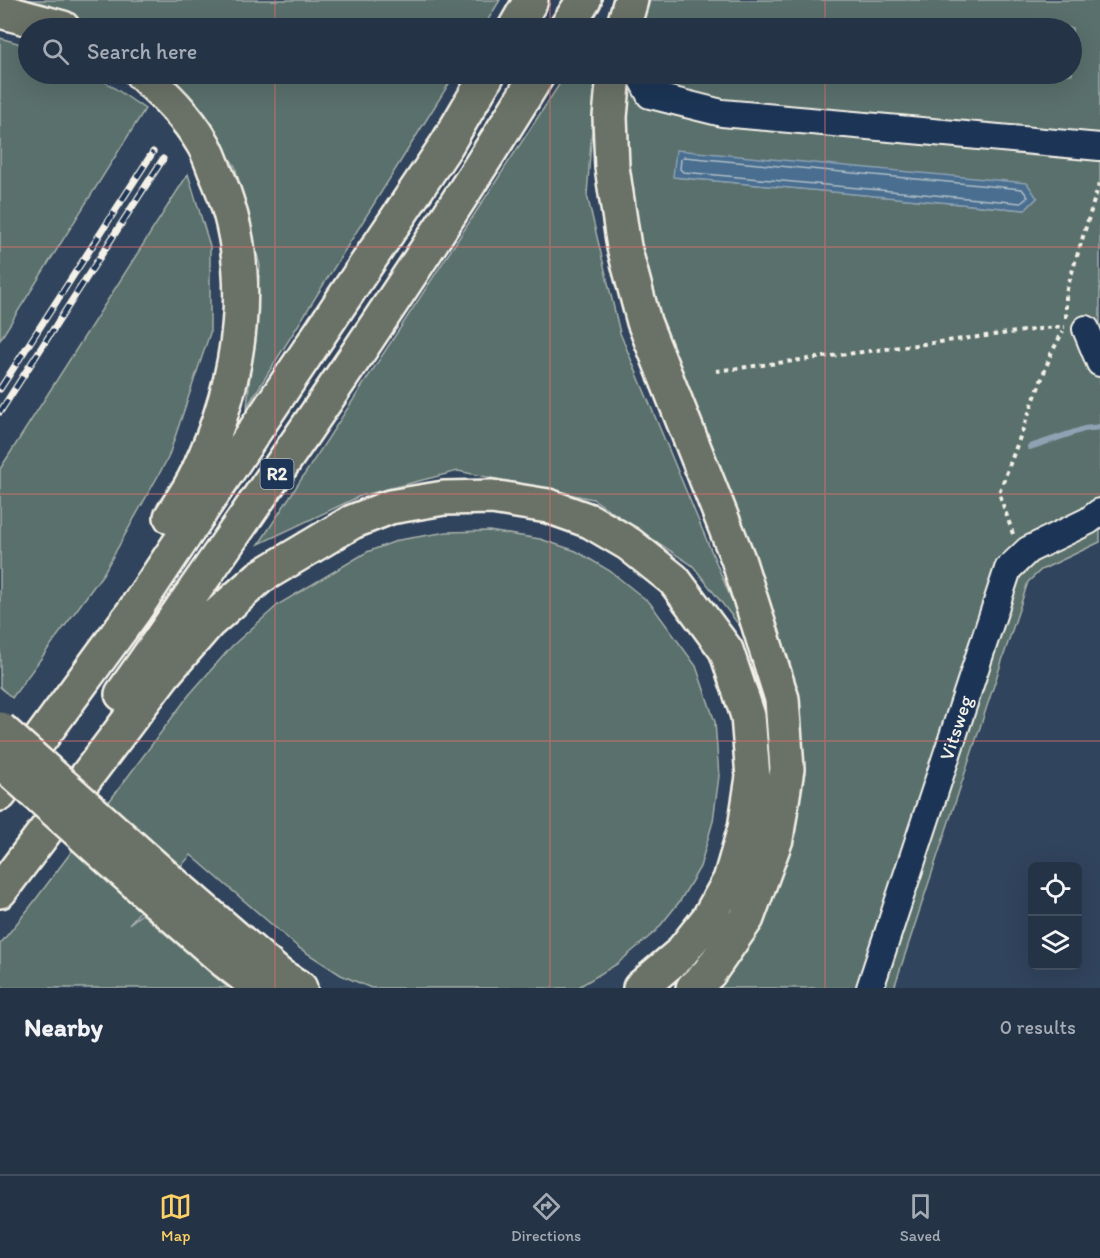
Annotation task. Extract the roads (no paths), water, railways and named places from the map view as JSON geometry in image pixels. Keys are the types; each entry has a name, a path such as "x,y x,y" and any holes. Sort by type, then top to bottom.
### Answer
{"highway":[{"path":"520,18 531,0"},
{"path":"572,18 584,0"},
{"path":"626,18 631,0"},
{"path":"0,11 26,18"},
{"path":"0,793 196,476 217,425 232,374 240,312 241,269 235,227 222,185 202,142 174,104 153,84"},
{"name":"R2","path":"0,793 160,572 447,144 482,84"},
{"name":"R2","path":"0,864 75,762 314,420 490,152 532,84"},
{"path":"613,84 610,117 612,157 624,247 644,322 738,559 782,699 787,769 776,839 747,918 709,973 693,988"},
{"path":"0,891 164,675 208,623 260,577 352,522 390,507 444,498 492,497 548,506 590,521 629,544 674,580 726,650 748,716 753,777 746,828 730,880 708,919 680,954 640,988"},
{"path":"0,729 162,890 226,962 260,988"},
{"path":"0,761 162,890 300,988"}],"street":[{"path":"645,84 651,95 722,112 1093,146"},
{"path":"1084,327 1100,363"},
{"name":"Vitsweg","path":"870,988 1008,569 1028,550 1088,521 1100,512"}],"water":[{"path":"676,150 1027,183 1037,198 1025,210 673,177"}],"waterway":[{"path":"1030,447 1084,429 1100,427"}],"railway":[{"path":"0,389 153,152"},
{"path":"0,412 163,159"}]}
